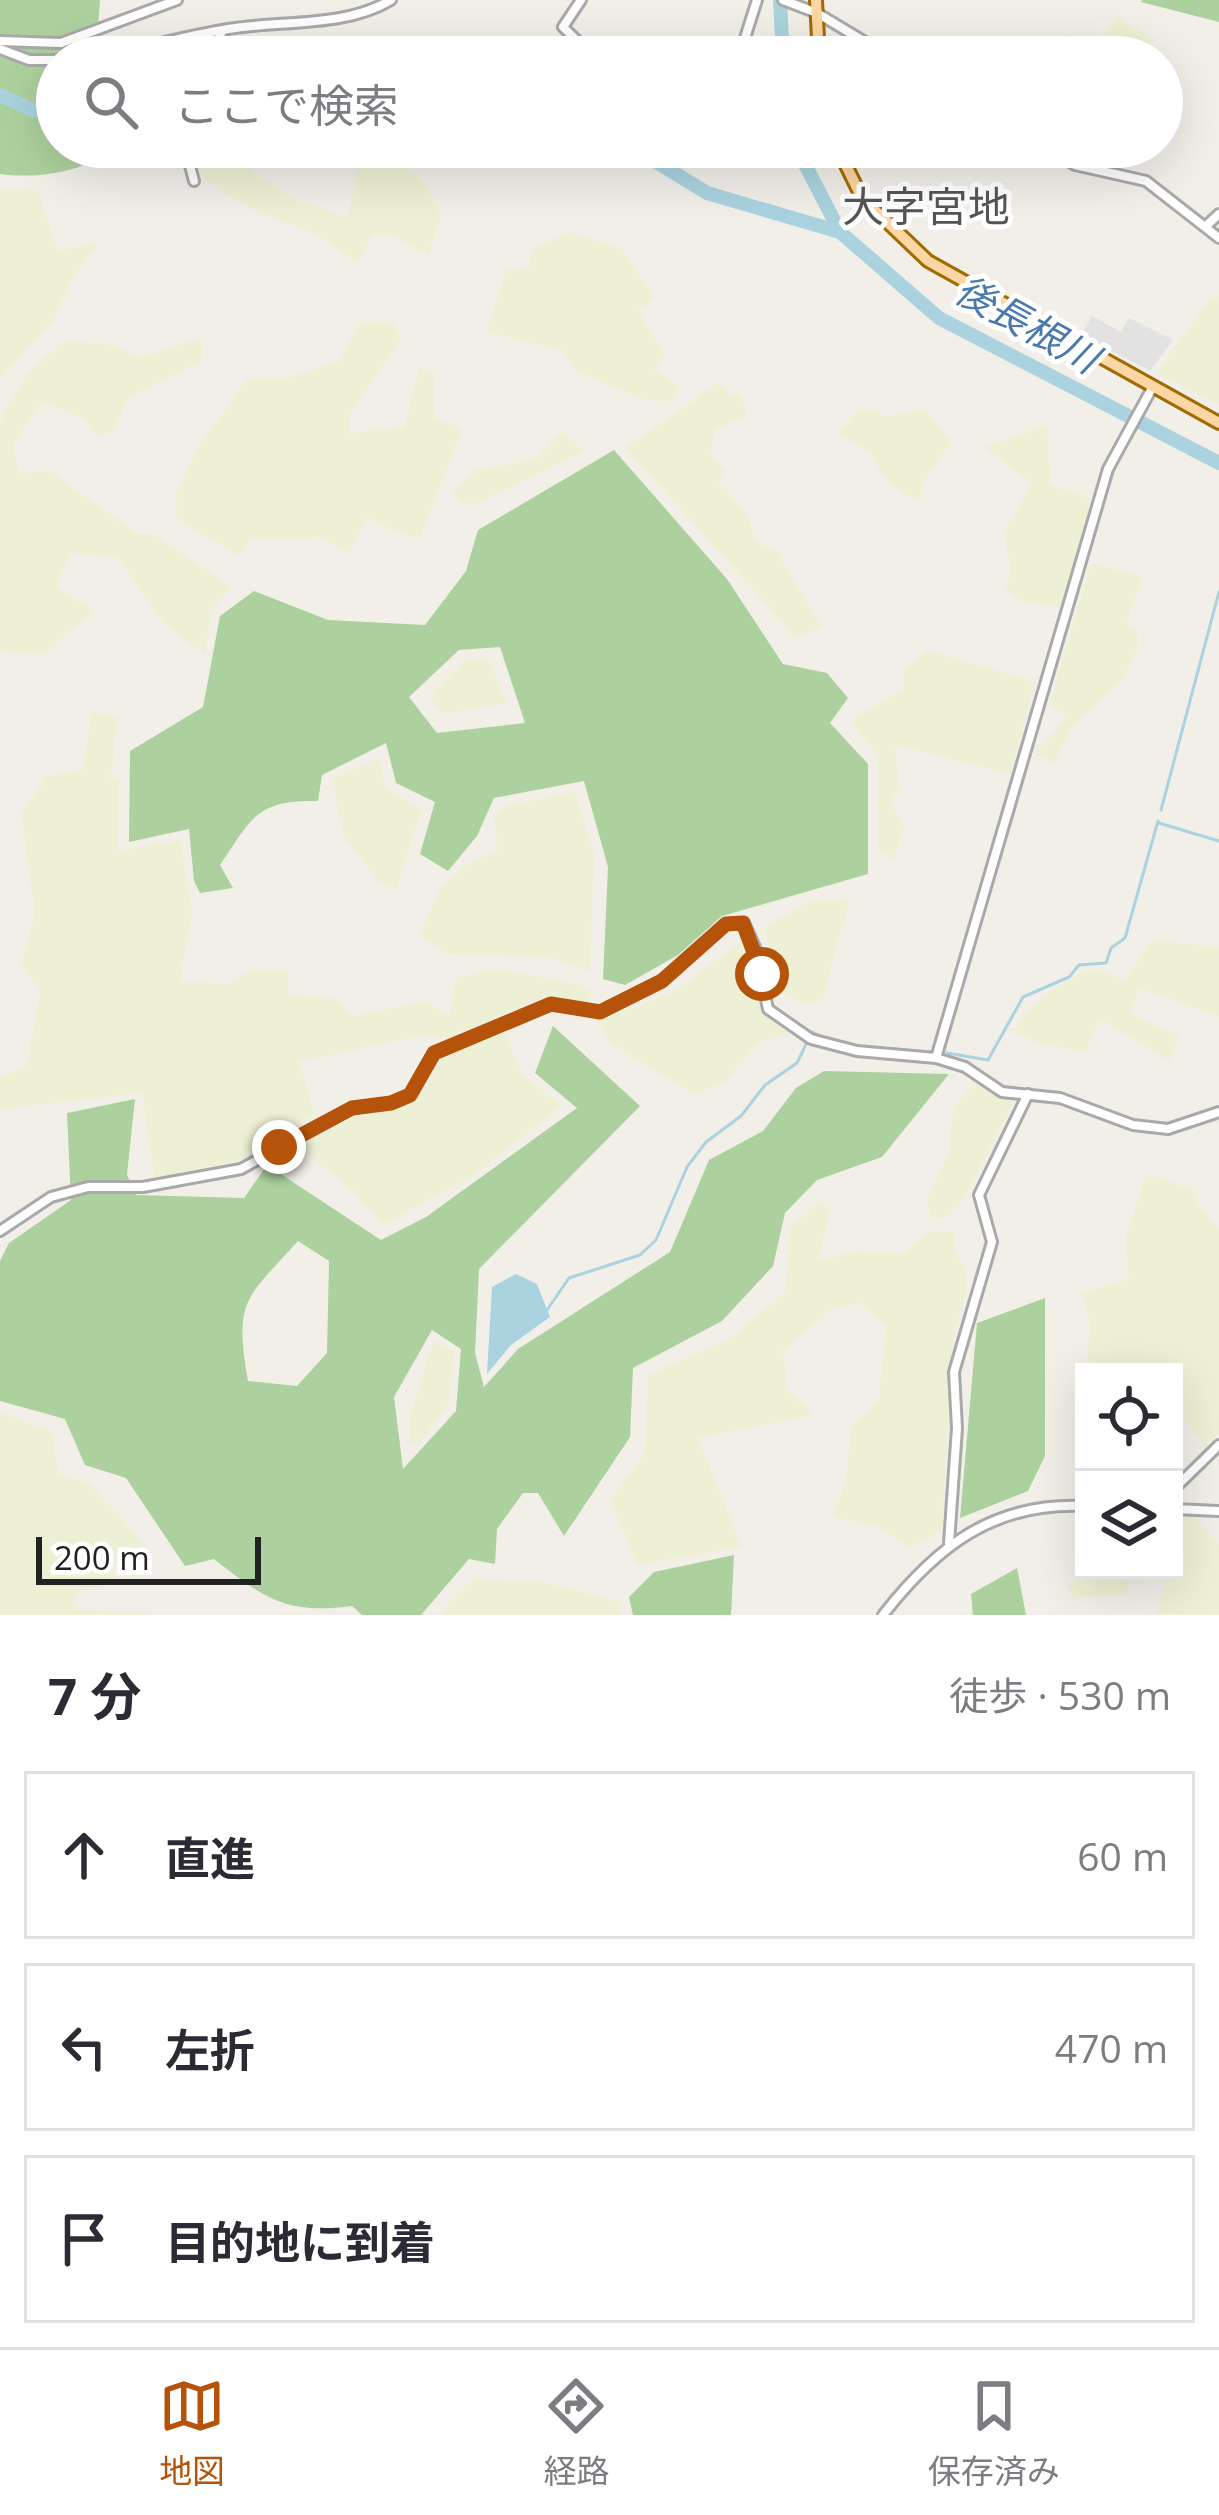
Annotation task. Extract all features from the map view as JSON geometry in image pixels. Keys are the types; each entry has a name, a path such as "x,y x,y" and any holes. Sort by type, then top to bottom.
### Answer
{"main road":[{"path":"846,168 877,217 928,261 1151,390 1219,423"}],"street":[{"path":"80,36 177,0"},
{"path":"187,36 362,14 391,0"},
{"path":"572,36 563,27 581,0"},
{"path":"746,36 757,0"},
{"path":"782,0 816,7 859,36"},
{"path":"220,36 222,30"},
{"path":"0,45 36,44"},
{"path":"0,45 36,60"},
{"path":"191,168 194,181"},
{"path":"1089,168 1146,181 1219,238"},
{"path":"1206,226 1219,214"},
{"path":"936,1058 1083,552 1125,434 1151,390"},
{"path":"0,1231 51,1198 88,1187 143,1186 241,1169 352,1108 391,1103 410,1095 434,1053 551,1004 600,1012 644,990 726,924 743,923 755,946 768,1009 811,1040 857,1051 936,1058 965,1067 1002,1092 1082,1104 1133,1125 1168,1129 1219,1112"},
{"path":"949,1543 957,1428 954,1372 992,1242 980,1195 1028,1094"},
{"path":"1183,1480 1219,1445"},
{"path":"883,1615 949,1543 1022,1510 1075,1507"},
{"path":"1183,1509 1219,1511"}],"green space":[{"path":"0,0 100,0 97,36 36,36 36,168 73,168 29,176 0,174"},
{"path":"1219,0 1219,22 1141,2"},
{"path":"1117,16 1150,36 1104,36"},
{"path":"199,168 250,168 298,200 348,218 357,168 408,168 425,183 441,216 429,255 392,235 373,235 358,264 320,237 248,207 202,178"},
{"path":"0,189 37,189 58,251 100,242 73,277 54,319 0,380"},
{"path":"569,232 623,250 654,299 638,310 665,354 654,369 681,387 671,401 646,400 575,371 564,351 486,332 506,270 528,268 533,249"},
{"path":"1219,296 1219,405 1156,373 1208,302"},
{"path":"361,322 394,323 402,339 349,415 350,433 404,427 420,368 434,374 435,417 462,430 419,540 367,518 349,554 320,537 250,539 240,557 177,519 176,494 197,448 247,379 293,377 338,361"},
{"path":"201,338 201,361 128,398 114,431 97,437 84,418 42,402 13,445 20,473 51,471 137,534 153,534 232,587 211,611 205,655 164,623 117,557 70,553 56,587 94,610 43,655 5,652 0,648 0,423 5,408 28,373 64,341 116,345 138,358"},
{"path":"720,382 731,396 740,394 747,415 714,430 711,455 725,471 718,481 749,517 755,541 778,553 822,627 797,638 625,448"},
{"path":"867,409 886,416 925,410 952,442 921,485 920,500 903,494 881,473 871,452 839,435 855,412"},
{"path":"1047,425 1050,485 1091,498 1062,607 1022,601 1004,588 1011,574 1004,532 1032,483 984,447"},
{"path":"562,432 585,451 471,507 450,494 476,470 536,459"},
{"path":"614,450 727,579 783,664 827,673 848,698 830,723 868,764 868,874 722,916 678,955 625,985 603,979 608,867 584,781 494,798 477,836 448,871 420,854 435,802 396,783 386,743 322,775 318,801 281,804 249,823 220,865 233,888 200,893 194,881 189,829 129,842 130,751 203,707 220,616 254,591 328,620 425,625 466,571 478,530","holes":["500,647 525,723 437,733 409,697 459,650"]},
{"path":"1091,563 1143,577 1126,624 1137,631 1137,651 1123,679 1072,727 1054,763 1035,754 1067,716 1049,706"},
{"path":"927,650 1035,682 1010,774 895,745 899,786 891,803 904,827 893,860 878,851 878,757 851,720 904,689 904,671"},
{"path":"465,660 488,660 507,703 442,714 429,696"},
{"path":"92,711 117,718 111,778 119,781 118,851 180,840 192,911 180,981 229,984 252,969 289,971 288,995 337,999 353,1016 424,1002 450,1016 455,978 497,969 579,984 592,993 589,1003 546,996 449,1037 419,1036 299,1062 315,1115 270,1136 241,1160 154,1178 142,1093 0,1109 0,1077 27,1066 40,989 20,966 35,914 21,814 47,776 82,771"},
{"path":"379,757 386,788 421,809 396,891 378,881 345,838 331,779"},
{"path":"575,792 594,854 590,972 551,957 449,954 419,936 440,888 469,862 498,852 494,817 506,806"},
{"path":"850,900 822,1000 802,1004 774,986 765,927 809,902"},
{"path":"740,941 753,992 766,1016 791,1035 759,1042 725,1082 695,1095 609,1042 598,1021 675,991"},
{"path":"1148,944 1219,947 1219,1017 1140,988 1130,1013 1179,1036 1170,1061 1099,1019 1086,1052 1041,1044 1013,1030 1042,995 1080,973 1102,970 1126,981"},
{"path":"553,1026 640,1106 479,1269 475,1353 484,1387 518,1349 670,1252 709,1160 763,1131 796,1088 824,1071 949,1074 882,1157 817,1180 785,1213 773,1266 722,1321 633,1368 630,1437 564,1536 538,1493 523,1493 497,1529 495,1564 469,1559 421,1615 362,1615 352,1606 292,1605 262,1593 214,1559 185,1566 126,1478 85,1465 65,1419 0,1401 0,1261 9,1243 71,1200 67,1113 135,1099 127,1175 136,1195 244,1198 267,1165 381,1240 426,1217 577,1108 535,1073","holes":["298,1241 329,1261 327,1353 297,1386 248,1381 242,1333 248,1302","432,1330 461,1349 456,1411 403,1469 394,1397"]},
{"path":"504,1031 523,1075 561,1106 473,1176 383,1225 351,1189 298,1146 356,1116 416,1101 442,1058"},
{"path":"975,1083 1013,1103 963,1201 945,1218 932,1218 926,1202 949,1151 953,1107"},
{"path":"1147,1174 1194,1190 1197,1204 1219,1229 1219,1433 1205,1446 1183,1416 1183,1363 1090,1363 1090,1324 1081,1293 1129,1279 1125,1239"},
{"path":"820,1201 830,1210 818,1260 855,1252 903,1254 928,1232 954,1231 954,1248 966,1269 965,1297 953,1340 942,1531 910,1547 875,1525 833,1517 846,1480 851,1427 879,1399 886,1327 860,1303 832,1309 783,1351 787,1389 814,1415 698,1438 742,1547 637,1565 610,1499 645,1452 648,1375 731,1338 786,1291 790,1227"},
{"path":"1045,1298 1045,1456 1028,1491 960,1518 977,1323"},
{"path":"433,1341 454,1351 449,1403 419,1444 409,1444 410,1416"},
{"path":"0,1413 52,1431 58,1474 89,1483 147,1546 112,1564 114,1580 77,1593 74,1609 154,1615 0,1615"},
{"path":"1193,1517 1219,1545 1219,1615 1155,1615 1166,1585 1162,1579 1183,1579 1183,1518"},
{"path":"734,1555 731,1615 633,1615 629,1597 654,1572"},
{"path":"1017,1568 1026,1615 973,1615 971,1594"},
{"path":"1128,1579 1129,1594 1073,1598 1067,1582"},
{"path":"473,1580 539,1581 620,1602 621,1615 444,1615 449,1602"}],"shaded area":[{"path":"1092,316 1121,332 1129,318 1173,340 1150,371 1081,335"}],"water":[{"path":"516,1274 537,1284 550,1317 511,1345 487,1374 492,1287"}],"waterway":[{"name":"後長根川","path":"780,0 782,36"},
{"path":"0,95 36,110"},
{"path":"666,168 707,193 840,232"},
{"name":"後長根川","path":"807,168 840,232 939,318 1219,463"},
{"path":"1161,810 1219,592"},
{"path":"947,1053 988,1060 1023,997 1069,977 1079,965 1106,963 1111,948 1125,938 1158,821"},
{"path":"1159,823 1219,841"},
{"path":"812,1032 832,1041"},
{"path":"545,1313 569,1278 640,1255 656,1240 687,1167 706,1142 741,1116 765,1085 797,1063 807,1042"},
{"path":"852,1046 931,1052"}],"district":[{"name":"大字宮地","path":"926,207"}],"route":[{"path":"279,1147 352,1108 391,1103 410,1095 434,1053 551,1004 600,1012 662,981 726,924 743,923 762,974"}]}
